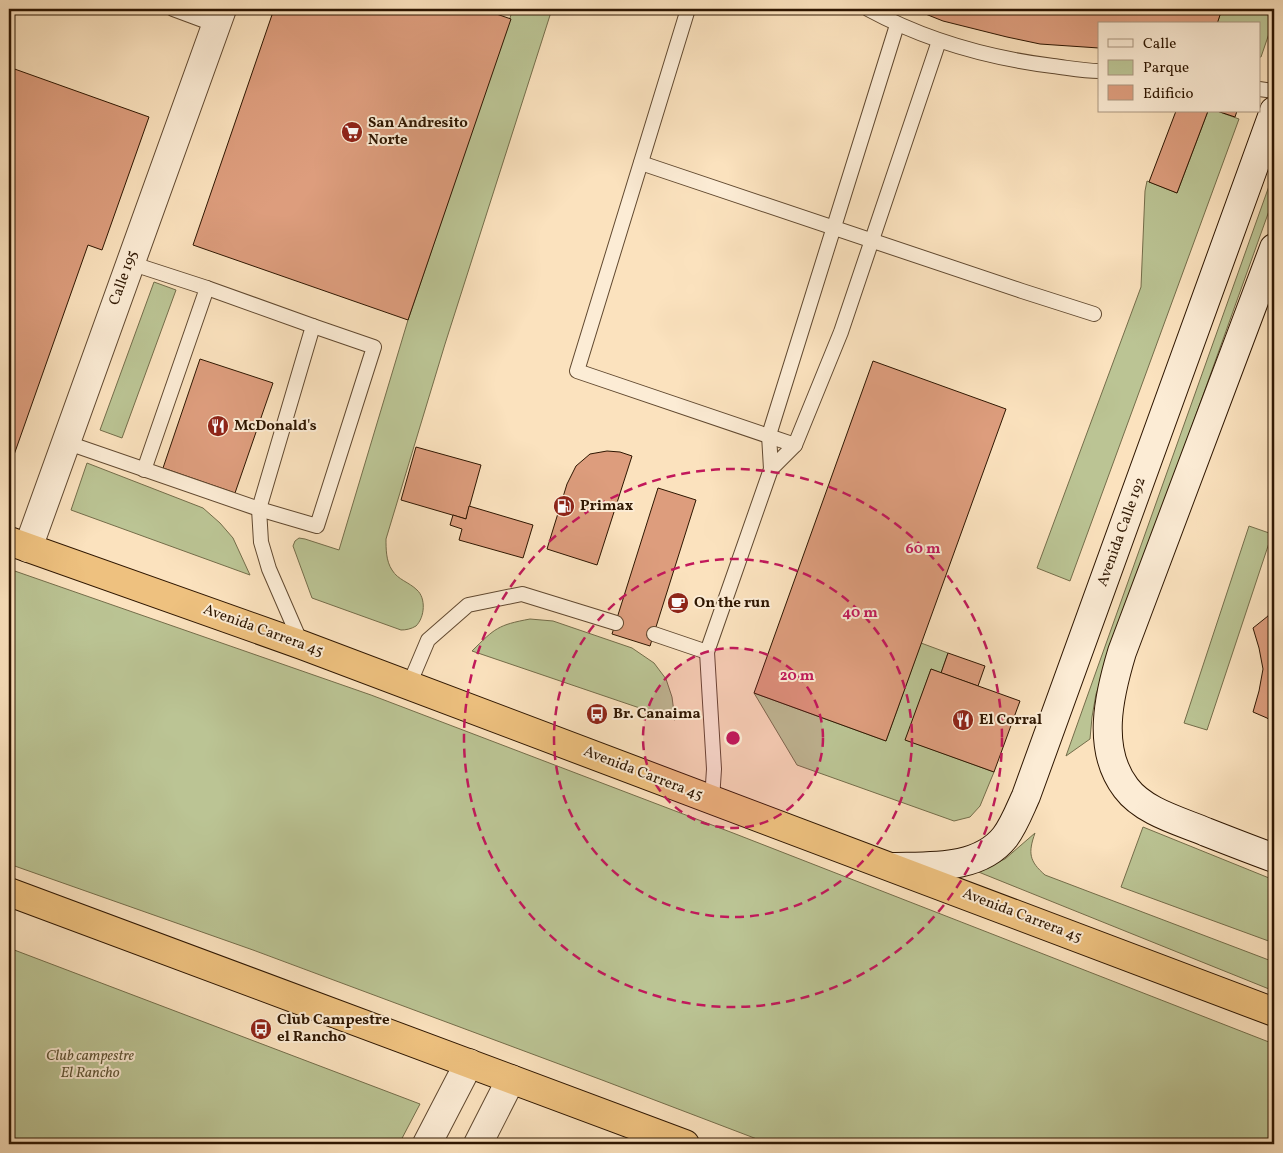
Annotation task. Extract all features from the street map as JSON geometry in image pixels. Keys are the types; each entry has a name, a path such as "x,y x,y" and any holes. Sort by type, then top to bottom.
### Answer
{"highway":[{"name":"Avenida Carrera 45","path":"18,545 302,645 1274,1012"},
{"path":"9,892 685,1144"}],"main road":[{"name":"Calle 195","path":"18,545 65,442 219,17"},
{"name":"Avenida Calle 192","path":"893,867 944,866 982,856 1005,837 1014,822 1026,796 1274,111"},
{"path":"1274,248 1122,652 1113,680 1107,734 1110,754 1118,774 1126,789 1139,800 1157,812 1274,858"},
{"path":"428,1144 469,1063"},
{"path":"478,1144 511,1079"}],"lane":[{"path":"173,9 219,17"},
{"path":"688,9 577,371 795,444"},
{"path":"868,9 898,25 939,41 1013,61 1098,71"},
{"path":"712,800 714,769 706,652 771,469 769,435 898,25"},
{"path":"771,469 795,444 841,332 939,41"},
{"path":"1260,89 1274,91"},
{"path":"641,163 1094,314"},
{"path":"65,442 259,509 317,526 374,347 130,262"},
{"path":"144,470 206,288"},
{"path":"302,645 269,569 261,542 259,509 313,326"},
{"path":"409,685 428,640 468,605 522,594 616,623"},
{"path":"654,634 706,652"}],"green space":[{"path":"513,9 552,9 445,344 386,539 387,559 392,570 420,593 423,603 423,613 416,626 401,630 312,598 293,546 299,538 339,550 408,320"},
{"path":"1222,9 1274,9 1274,19 1261,57 1260,22 1218,22"},
{"path":"1208,112 1220,112 1239,119 1070,581 1037,568 1141,287 1147,181 1177,193"},
{"path":"1274,172 1274,197 1096,694 1090,739 1066,756"},
{"path":"154,282 176,290 122,438 100,430"},
{"path":"87,463 203,508 233,538 250,575 71,510"},
{"path":"1249,526 1272,534 1207,730 1184,723"},
{"path":"9,569 371,695 733,833 1274,1044 1274,1144 770,1144 253,950 9,864"},
{"path":"530,619 553,621 632,648 654,663 666,679 672,697 675,720 472,651 492,632 511,623"},
{"path":"921,643 948,653 941,673 931,669 906,740 994,772 980,806 970,817 954,821 797,765 754,693 886,741"},
{"path":"1143,827 1274,880 1274,943 1121,887"},
{"path":"1035,833 1031,846 1031,856 1045,875 1274,962 1274,991 976,871 1005,859"},
{"name":"Club campestre El Rancho","path":"9,948 420,1104 399,1144 9,1144"}],"building":[{"name":"San Andresito Norte","path":"274,9 482,9 511,19 408,320 193,245"},
{"path":"913,9 1222,9 1218,22 1098,22 1098,48 1040,44 943,21"},
{"path":"9,67 149,117 102,250 88,245 9,469"},
{"path":"1176,112 1208,112 1177,193 1149,182"},
{"path":"1220,112 1237,112 1235,117"},
{"name":"McDonald's","path":"200,359 273,383 235,493 163,468"},
{"path":"873,361 1006,409 886,741 754,693"},
{"path":"416,447 481,465 466,519 401,500"},
{"path":"607,451 620,452 632,456 597,565 547,549 567,484 576,466 590,454"},
{"path":"658,488 696,500 650,646 612,634"},
{"path":"469,506 533,525 523,558 459,540 462,529 450,525 453,515 466,519"},
{"path":"1274,606 1274,724 1267,718 1253,712 1263,669 1253,628 1268,616"},
{"path":"948,653 985,666 978,686 941,673"},
{"name":"El Corral","path":"931,669 1020,701 994,772 905,740"}],"place":[{"name":"San Andresito Norte","path":"352,132"},
{"name":"McDonald's","path":"218,426"},
{"name":"Primax","path":"564,506"},
{"name":"On the run","path":"678,603"},
{"name":"Br. Canaima","path":"597,714"},
{"name":"El Corral","path":"963,720"},
{"name":"Club Campestre el Rancho","path":"261,1029"}]}
